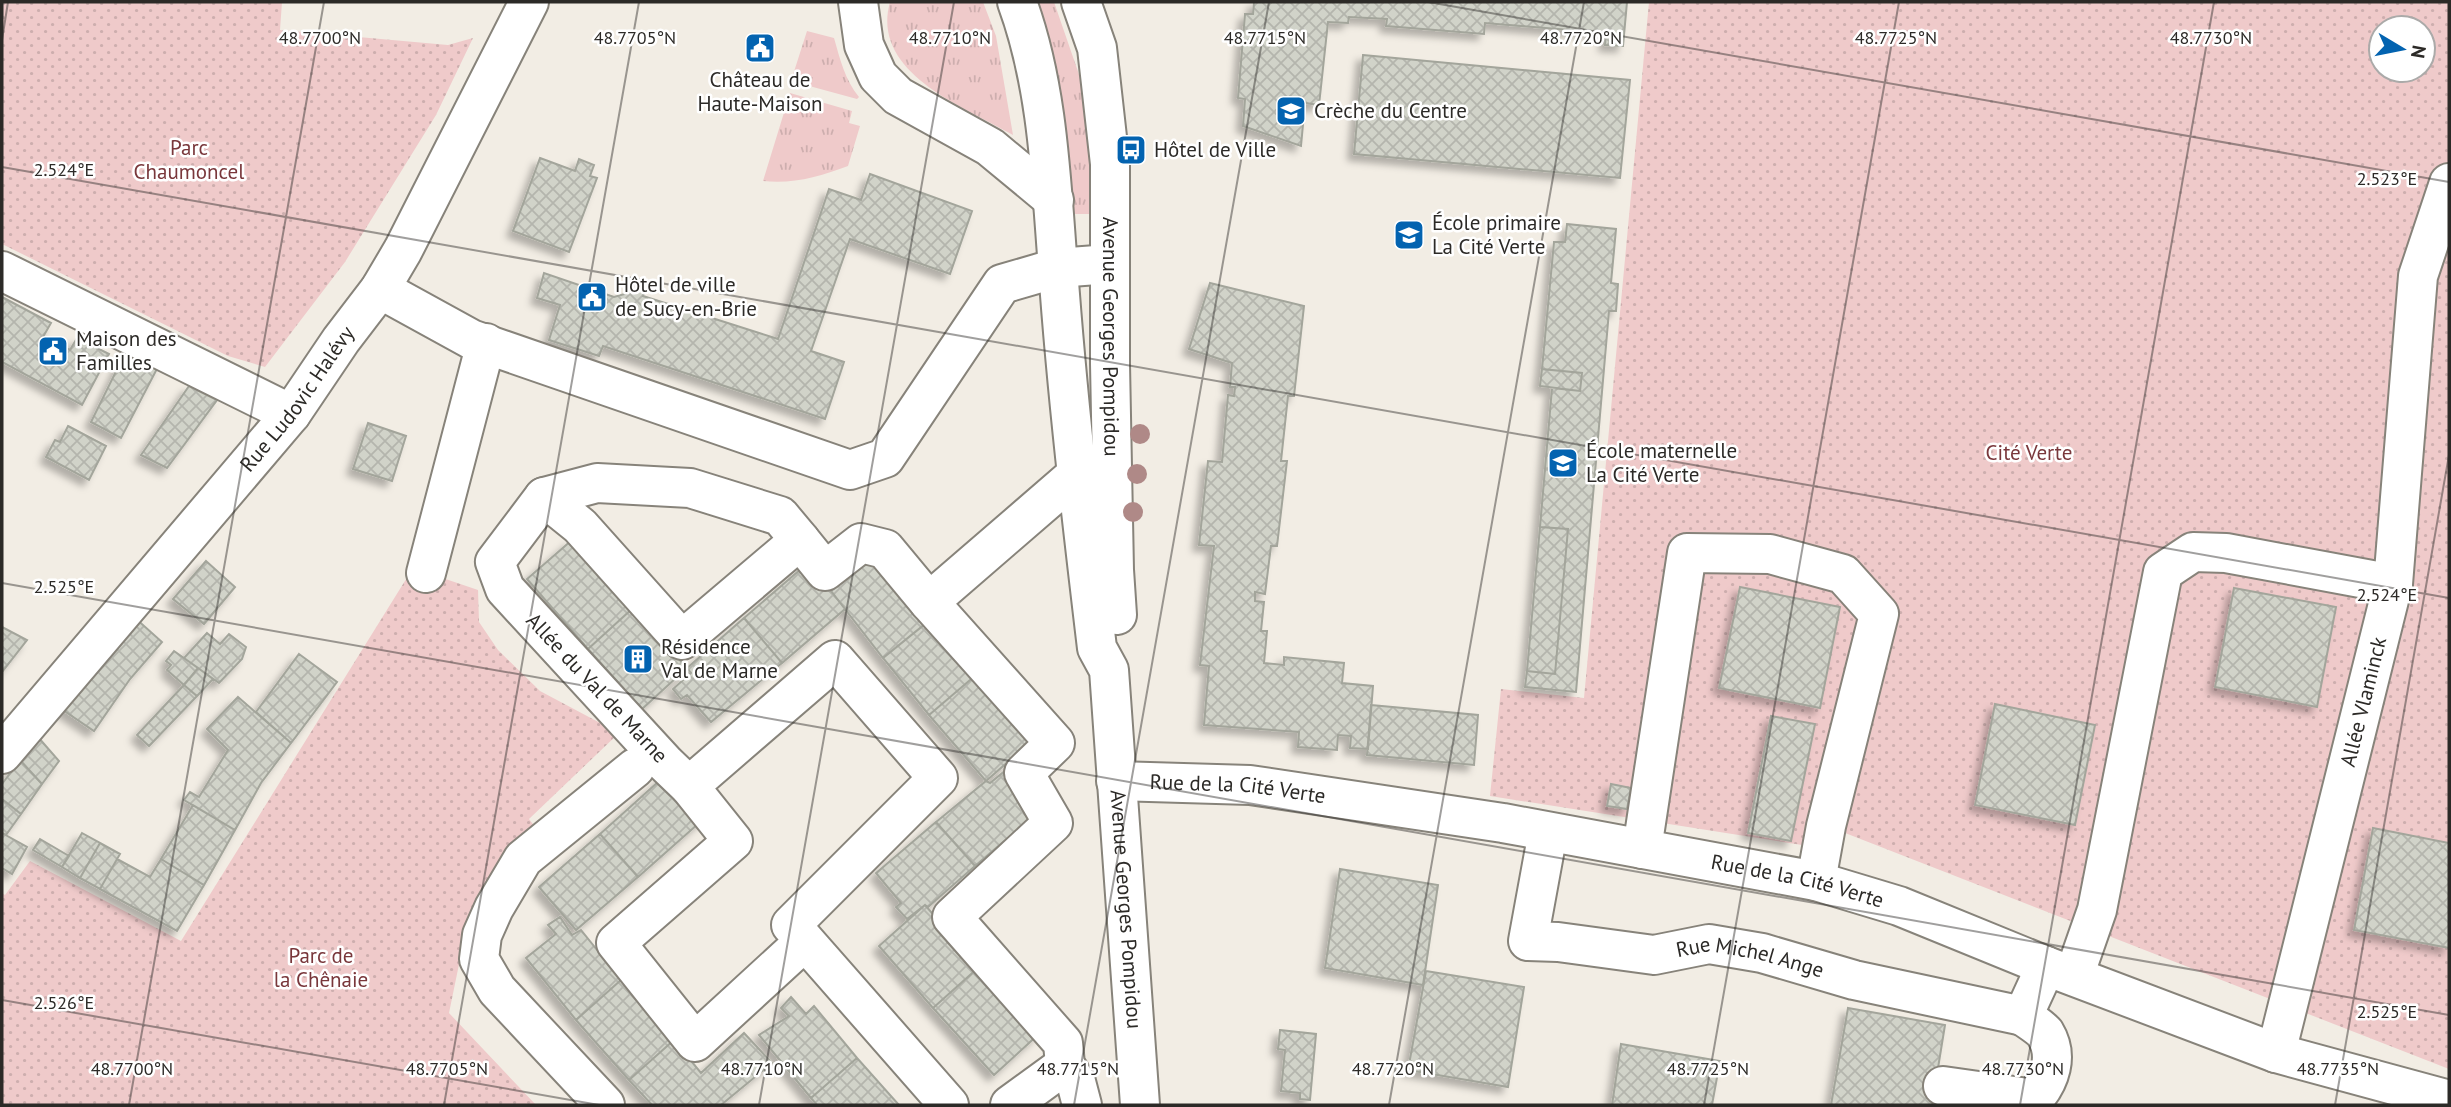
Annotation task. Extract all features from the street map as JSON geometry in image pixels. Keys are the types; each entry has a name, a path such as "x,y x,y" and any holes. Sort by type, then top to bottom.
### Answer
{"street":[{"name":"Rue Ludovic Halévy","path":"2,754 291,414 341,340 380,289 403,250 529,2"},
{"path":"858,2 864,45 878,76 898,96 990,147 1054,200"},
{"name":"Avenue Georges Pompidou","path":"1017,2 1024,20 1041,99 1054,200 1076,474 1097,648 1109,670 1140,1105"},
{"name":"Avenue Georges Pompidou","path":"1081,2 1097,48 1108,131 1111,192 1114,569 1120,651 1109,670"},
{"name":"Allée Vlaminck","path":"2276,1053 2393,583 2418,276 2449,183"},
{"path":"380,289 471,339 850,470 885,458 1002,284 1058,268 1110,264"},
{"path":"2,271 291,414"},
{"path":"426,573 486,343"},
{"path":"929,602 1076,474"},
{"path":"544,497 597,483 690,488 780,516 825,571 862,542 885,549 1055,743 1024,773 1053,823 952,917 1063,1043 1065,1065 1076,1082 1083,1105"},
{"path":"544,497 580,526 682,640 800,540"},
{"name":"Allée du Val de Marne","path":"544,497 495,562 505,589 689,786 733,841 616,943 695,1042 804,941"},
{"path":"1944,1086 2034,1099 2046,1086 2053,1057 2044,1032 2023,1016 2060,971 2098,910 2163,572 2193,552 2227,553 2393,583"},
{"path":"1642,849 1687,553 1770,554 1843,574 1879,614 1826,826 1816,881"},
{"path":"689,786 835,660 938,778 792,926 949,1105"},
{"path":"605,1105 497,990 479,959 482,935 494,908 523,859 635,768"},
{"name":"Rue de la Cité Verte","path":"1116,781 1250,785 1503,823 1816,881 1899,906 2276,1053 2449,1100"},
{"name":"Rue Michel Ange","path":"1549,832 1528,941 1558,942 1654,955 1709,944 1762,953 1854,980 2023,1016"},
{"path":"1010,1105 1065,1065"}],"green space":[{"name":"Parc Chaumoncel","path":"2,2 282,2 280,30 448,45 473,38 436,115 345,262 265,367 228,356 2,244"},
{"path":"890,2 983,2 996,36 1013,135 947,99 907,68 894,49 888,27"},
{"path":"1030,2 1054,2 1094,118 1101,214 1068,214"},
{"name":"Cité Verte","path":"1649,2 2449,2 2449,1069 1840,831 1821,848 1490,796 1501,689 1584,698"},
{"path":"807,31 834,38 847,76 859,97 857,99 791,81"},
{"path":"790,93 852,111 849,123 860,126 848,166 806,179 763,181"},
{"name":"Parc de la Chênaie","path":"413,568 478,590 479,622 498,650 540,691 619,733 529,819 548,844 464,940 449,1013 536,1105 2,1105 2,893 5,895 30,861 181,941"}],"building":[{"path":"1254,2 1627,2 1623,46 1605,45 1606,33 1485,23 1484,34 1386,26 1387,19 1349,17 1348,23 1328,22 1319,105 1305,103 1301,146 1243,126 1245,99 1238,98 1245,14 1253,14"},
{"path":"1363,55 1630,80 1620,178 1354,154"},
{"path":"540,158 575,171 579,159 594,165 590,176 597,178 569,252 513,231"},
{"name":"Hôtel de ville de Sucy-en-Brie","path":"870,174 972,211 950,274 850,239 811,351 844,362 825,419 603,346 599,356 549,340 560,305 537,298 544,273 614,297 646,288 643,296 778,339 829,189 861,200"},
{"path":"1567,224 1616,229 1611,283 1618,284 1616,311 1609,311 1576,692 1525,687 1527,671 1555,674 1568,529 1540,527 1552,388 1580,391 1582,373 1542,369 1554,242 1565,242"},
{"path":"1210,283 1304,306 1294,396 1288,396 1281,461 1287,461 1277,546 1271,546 1265,594 1255,592 1255,601 1264,602 1261,631 1267,631 1264,663 1284,665 1284,657 1344,663 1342,683 1373,686 1368,749 1350,748 1351,736 1338,735 1337,750 1298,747 1299,732 1204,725 1209,666 1200,665 1214,546 1199,545 1208,461 1222,462 1228,395 1234,396 1235,387 1230,387 1232,363 1189,349"},
{"path":"2,297 51,323 43,337 70,350 77,338 109,354 82,405 2,362"},
{"path":"127,349 159,365 121,438 91,422"},
{"path":"1542,369 1582,373 1580,391 1540,386"},
{"path":"189,386 217,400 167,468 141,455"},
{"path":"368,423 406,436 392,481 353,469"},
{"path":"68,426 106,446 89,480 46,457 55,440 60,442"},
{"path":"1540,527 1568,529 1555,674 1527,671"},
{"path":"572,540 633,608 588,649 527,579"},
{"path":"879,553 930,620 883,658 831,591"},
{"path":"206,561 235,587 204,624 173,599"},
{"path":"809,562 845,609 782,663 744,618"},
{"path":"1740,587 1840,607 1820,708 1719,688"},
{"path":"2234,588 2336,607 2317,707 2215,687"},
{"name":"Résidence Val de Marne","path":"633,608 687,668 642,709 588,649"},
{"path":"134,617 162,642 130,679 94,731 60,708"},
{"path":"744,618 782,663 711,722 687,695 681,699 673,689 691,673 687,668"},
{"path":"930,620 976,675 929,715 883,658"},
{"path":"2,627 27,640 2,672"},
{"path":"207,633 220,644 229,634 246,647 242,659 219,683 184,658"},
{"path":"174,651 198,668 184,685 167,670 171,665 166,661"},
{"path":"299,654 337,682 291,743 256,712"},
{"path":"198,668 213,679 197,696 184,685"},
{"path":"976,675 1033,740 986,781 929,715"},
{"path":"184,685 197,696 149,746 137,735"},
{"path":"238,697 291,743 261,783 235,830 184,800 190,792 199,797 228,750 207,729"},
{"path":"1995,704 2095,725 2075,825 1975,805"},
{"path":"1371,705 1478,715 1474,765 1367,755"},
{"path":"1771,716 1815,724 1791,841 1748,833"},
{"path":"38,737 59,761 42,784 20,760"},
{"path":"20,760 42,784 21,814 2,799 2,784"},
{"path":"1006,770 1038,812 975,866 936,822 986,781 990,783"},
{"path":"668,773 707,816 638,877 600,834"},
{"path":"1611,784 1631,788 1627,809 1607,806"},
{"path":"2,799 21,814 6,835 2,833"},
{"path":"193,805 235,830 204,885 161,859"},
{"path":"936,822 975,866 928,907 925,905 907,919 896,907 901,903 876,873"},
{"path":"2373,828 2449,843 2449,948 2354,930"},
{"path":"2,833 27,847 12,874 2,868"},
{"path":"82,833 100,843 80,878 62,867"},
{"path":"600,834 638,877 576,930 539,887"},
{"path":"40,839 69,856 62,867 33,850"},
{"path":"100,843 120,854 100,889 80,878"},
{"path":"117,859 150,877 161,859 204,885 177,931 100,889"},
{"path":"1340,869 1438,885 1423,985 1325,968"},
{"path":"925,905 979,967 933,1008 879,946"},
{"path":"560,917 572,935 581,930 621,980 576,1020 526,958 556,934 548,925"},
{"path":"979,967 1039,1034 994,1075 933,1008"},
{"path":"1426,971 1524,987 1508,1087 1408,1070"},
{"path":"621,980 674,1040 629,1080 576,1020"},
{"path":"791,997 806,1014 814,1006 857,1058 811,1098 759,1035 789,1016 781,1008"},
{"path":"1848,1008 1945,1025 1932,1105 1831,1105"},
{"path":"1280,1030 1316,1034 1310,1100 1300,1099 1300,1093 1281,1091 1285,1050 1278,1049"},
{"path":"744,1033 772,1063 721,1105 652,1105 629,1080 674,1040 701,1073"},
{"path":"1621,1044 1720,1061 1712,1105 1612,1105"},
{"path":"857,1058 899,1105 817,1105 811,1098"}],"place":[{"name":"Château de Haute-Maison","path":"760,48"},
{"name":"Crèche du Centre","path":"1291,111"},
{"name":"Hôtel de Ville","path":"1131,150"},
{"name":"École primaire La Cité Verte","path":"1409,235"},
{"name":"Hôtel de ville de Sucy-en-Brie","path":"592,297"},
{"name":"Maison des Familles","path":"53,351"},
{"name":"École maternelle La Cité Verte","path":"1563,463"},
{"name":"Résidence Val de Marne","path":"638,659"}]}
